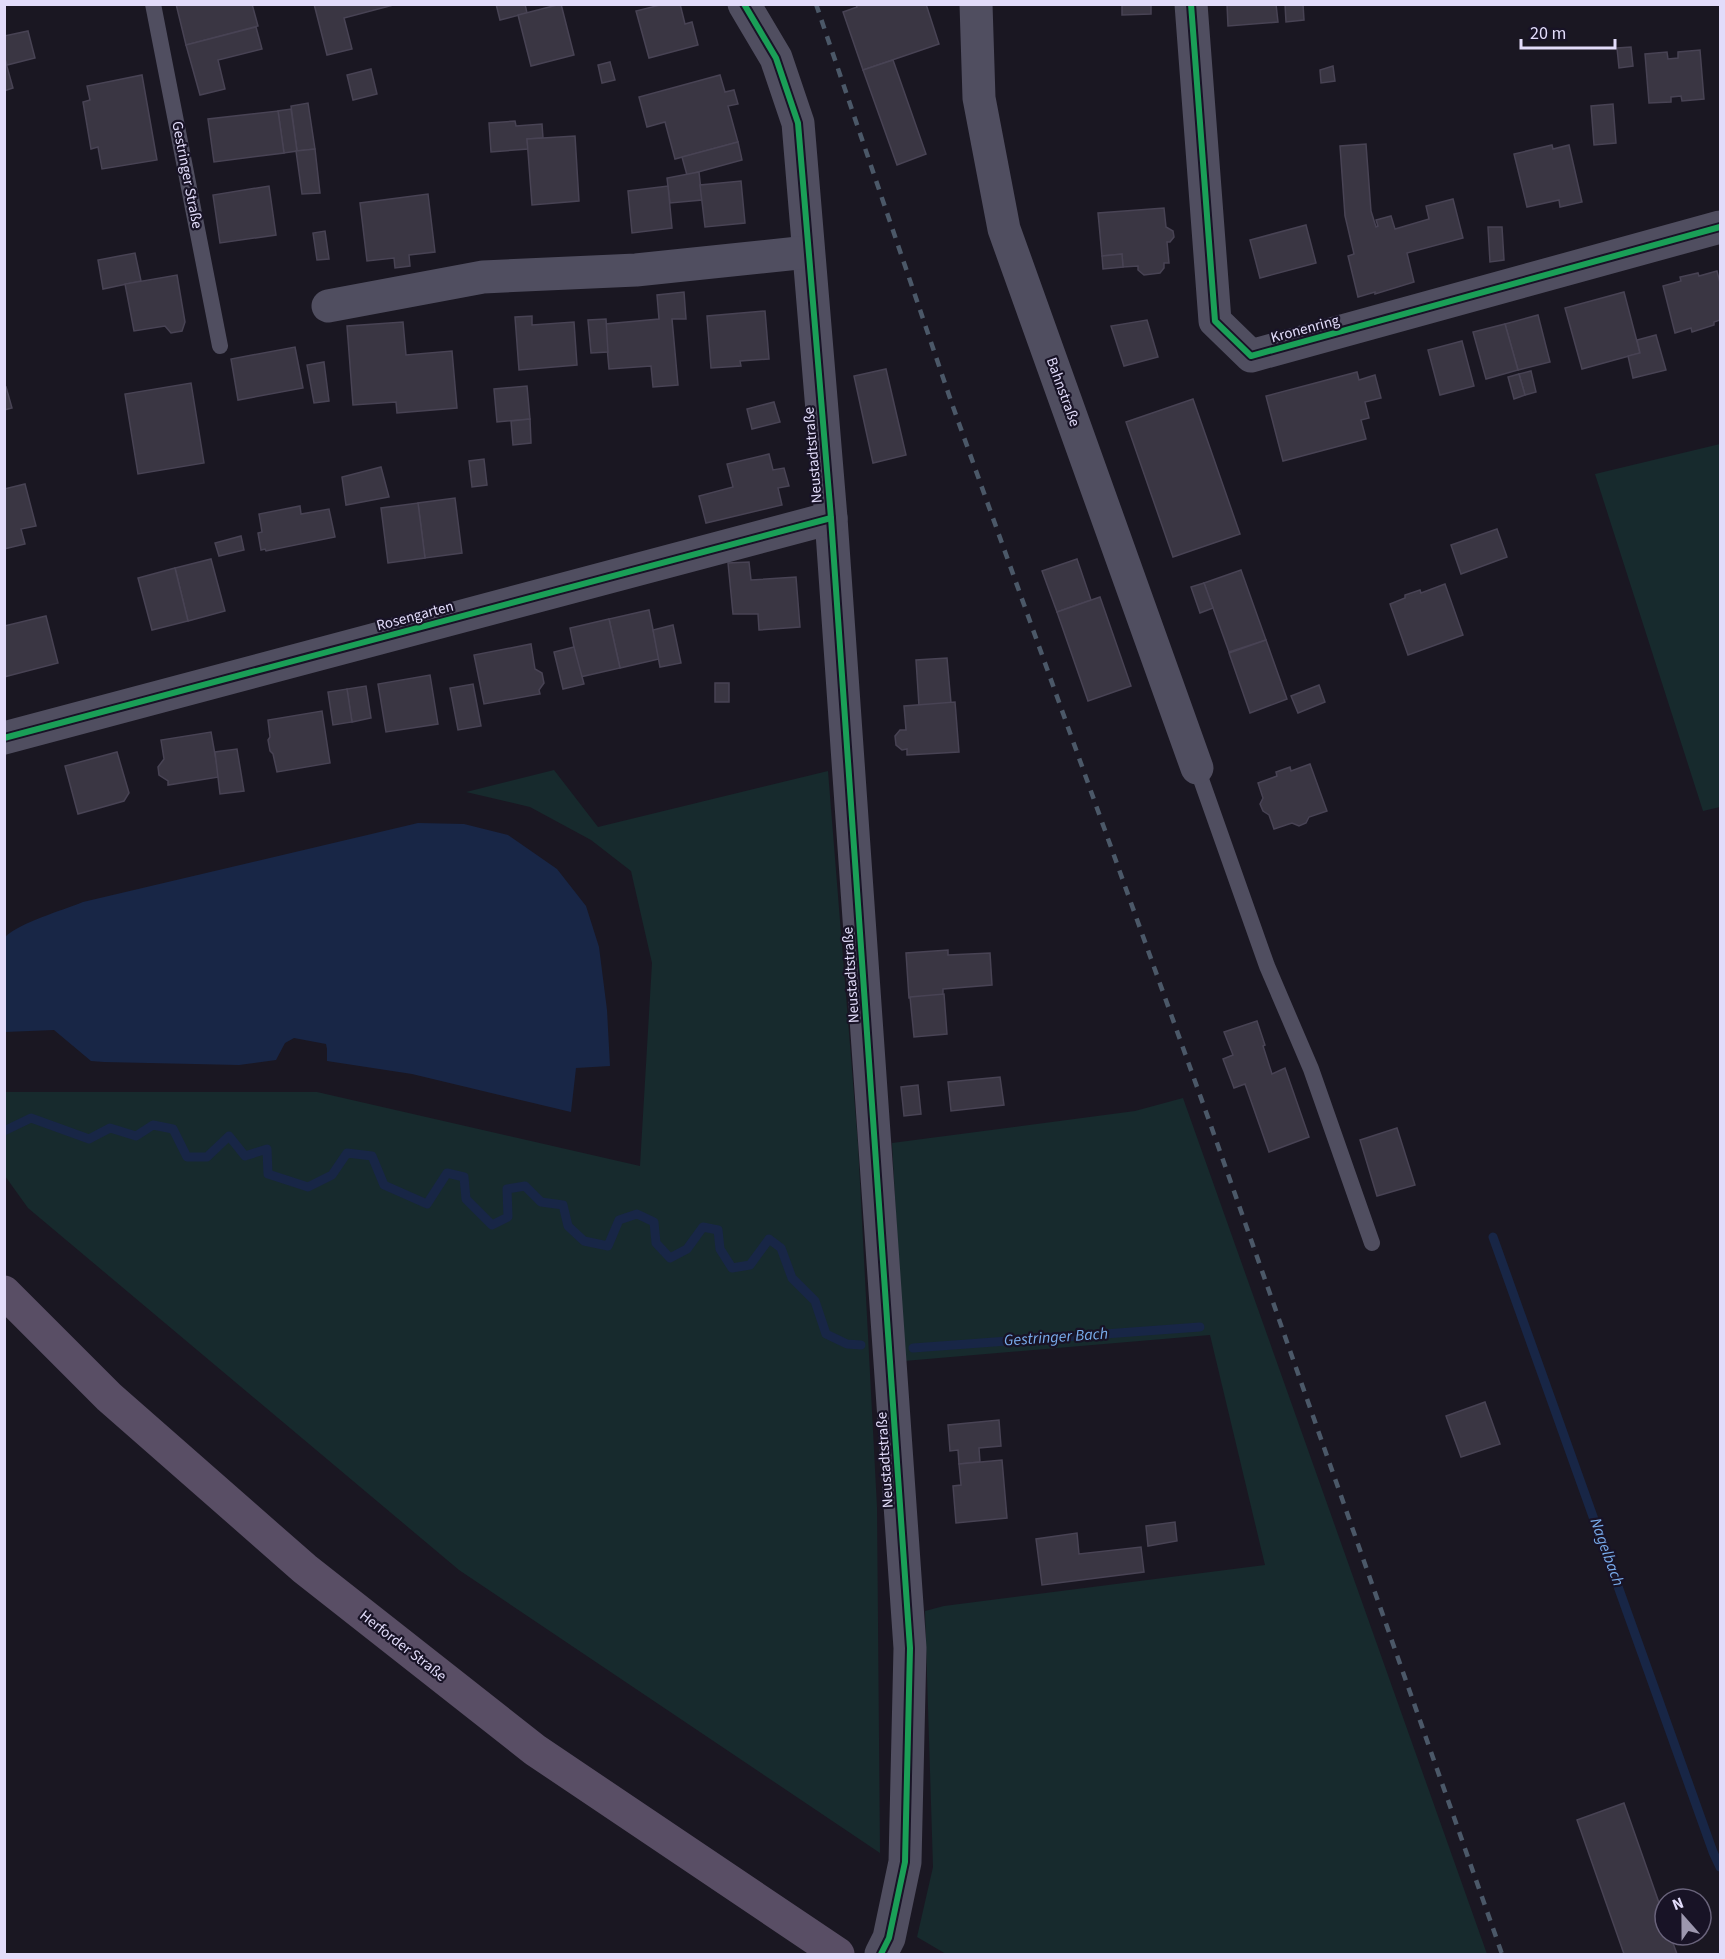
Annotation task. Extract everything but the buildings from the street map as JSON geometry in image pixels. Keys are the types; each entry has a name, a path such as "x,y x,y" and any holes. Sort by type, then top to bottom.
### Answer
{"main road":[{"name":"Herforder Straße","path":"4,1292 109,1397 315,1576 535,1749 838,1954"}],"street":[{"name":"Neustadtstraße","path":"744,4 776,58 798,123 831,518 910,1648 905,1862 889,1938 881,1954"},
{"name":"Bahnstraße","path":"976,4 979,98 1004,229 1197,768"},
{"name":"Kronenring","path":"1191,4 1215,321 1251,356 1720,227"},
{"path":"328,306 483,277 636,270 808,252"},
{"name":"Rosengarten","path":"4,738 831,518"}],"lane":[{"name":"Gestringer Straße","path":"153,4 220,346"},
{"path":"1197,768 1267,966 1311,1069 1372,1243"}],"green space":[{"path":"1720,444 1720,807 1703,811 1595,474"},
{"path":"554,770 598,827 828,771 858,1145 877,1507 880,1853 459,1570 28,1208 5,1176 5,1092 317,1092 640,1166 652,963 631,871 591,840 530,807 466,792"},
{"path":"1183,1098 1487,1954 946,1954 917,1937 933,1867 925,1611 944,1606 1265,1565 1210,1335 904,1361 892,1143 1135,1111"}],"water":[{"path":"418,823 464,824 508,835 557,869 586,906 599,947 607,1010 610,1066 576,1068 571,1112 412,1074 327,1061 326,1044 294,1038 285,1043 276,1060 239,1065 91,1061 54,1030 5,1032 5,937 21,926 83,902"}],"waterway":[{"name":"Gestringer Bach","path":"4,1131 31,1118 89,1139 110,1128 136,1136 153,1125 173,1129 187,1157 207,1157 229,1136 245,1156 267,1149 268,1174 308,1187 332,1175 347,1153 372,1156 384,1185 427,1204 447,1173 464,1177 466,1199 492,1225 508,1217 507,1189 525,1186 541,1202 563,1205 568,1226 584,1241 608,1246 619,1220 637,1214 654,1222 656,1243 670,1258 687,1249 703,1227 718,1230 720,1249 732,1268 750,1265 769,1239 781,1248 792,1278 815,1301 826,1334 847,1344 861,1345"},
{"name":"Nagelbach","path":"1493,1237 1720,1867"},
{"name":"Gestringer Bach","path":"913,1348 1200,1327"}],"railway":[{"path":"816,4 952,404 1210,1123 1502,1954"}],"cycle path":[{"path":"744,4 776,58 798,123 831,518 910,1648 905,1862 889,1938 881,1954"},
{"path":"1191,4 1215,321 1251,356 1720,227"},
{"path":"4,738 831,518"}]}
